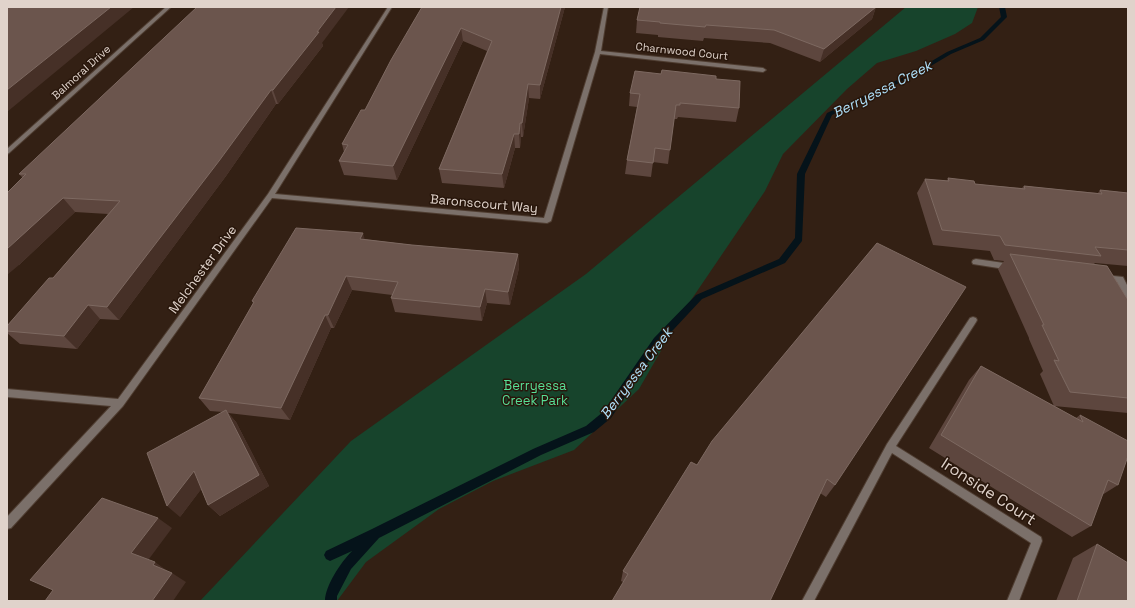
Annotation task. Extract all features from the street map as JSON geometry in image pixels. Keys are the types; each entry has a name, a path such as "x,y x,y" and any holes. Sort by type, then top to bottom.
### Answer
{"street":[{"name":"Balmoral Drive","path":"7,152 169,7"},
{"name":"Melchester Drive","path":"7,524 120,403 270,196 390,7"},
{"name":"Baronscourt Way","path":"270,196 547,221 598,52 606,7"},
{"name":"Charnwood Court","path":"598,52 763,70"},
{"path":"976,262 1021,268"},
{"path":"1097,277 1120,280 1127,292"},
{"path":"808,601 890,447 973,320"},
{"path":"7,392 120,403"},
{"name":"Ironside Court","path":"890,447 1037,541 1013,601"}],"green space":[{"name":"Berryessa Creek Park","path":"906,7 978,7 972,23 955,34 916,51 877,63 847,89 783,154 765,191 685,309 639,389 574,450 493,481 439,509 366,562 337,601 200,601 351,441 586,274"}],"building":[{"path":"7,7 111,7 7,90"},
{"path":"197,7 336,7 317,32 319,32 273,90 271,90 219,161 107,307 88,305 64,336 7,331 7,326 49,278 53,278 120,201 63,198 7,249 7,193 26,174 19,174"},
{"path":"422,7 561,7 540,85 528,84 519,134 514,134 502,174 439,169 492,41 461,28 393,166 339,161 348,145 342,144 361,110 365,110 391,60"},
{"path":"640,7 876,7 824,49 774,30 706,25 705,27 637,20"},
{"path":"662,70 716,76 716,79 740,81 739,108 680,103 680,105 676,105 670,150 655,148 653,163 627,160 640,94 630,93 635,71 661,74"},
{"path":"948,178 974,181 975,184 1025,189 1024,186 1102,194 1100,190 1128,193 1128,250 1095,247 1101,256 1005,245 1000,236 942,230 925,179 949,181"},
{"path":"296,228 363,233 360,239 518,254 508,292 485,289 480,307 391,298 398,282 346,276 328,315 325,315 281,408 199,398 254,302 252,301"},
{"path":"877,243 966,287 835,485 827,479 770,601 612,601 628,574 623,571 691,462 697,465 712,441"},
{"path":"1010,254 1107,266 1128,300 1128,398 1070,392 1054,360 1059,361 1042,325 1044,325"},
{"path":"981,366 1083,422 1080,415 1128,441 1128,456 1118,485 1108,480 1091,526 941,435"},
{"path":"226,410 259,475 208,505 194,471 167,506 147,453"},
{"path":"102,498 158,518 131,553 155,562 153,565 172,573 152,601 45,601 53,590 30,580"},
{"path":"1097,544 1128,563 1128,601 1077,601"}],"waterway":[{"name":"Berryessa Creek","path":"331,601 331,595 347,565 375,534 537,452 590,429 607,415 657,341 699,297 782,261 799,239 801,174 829,114 912,75 949,53 982,39 1004,17 1002,7"},
{"path":"330,555 370,536"}]}
